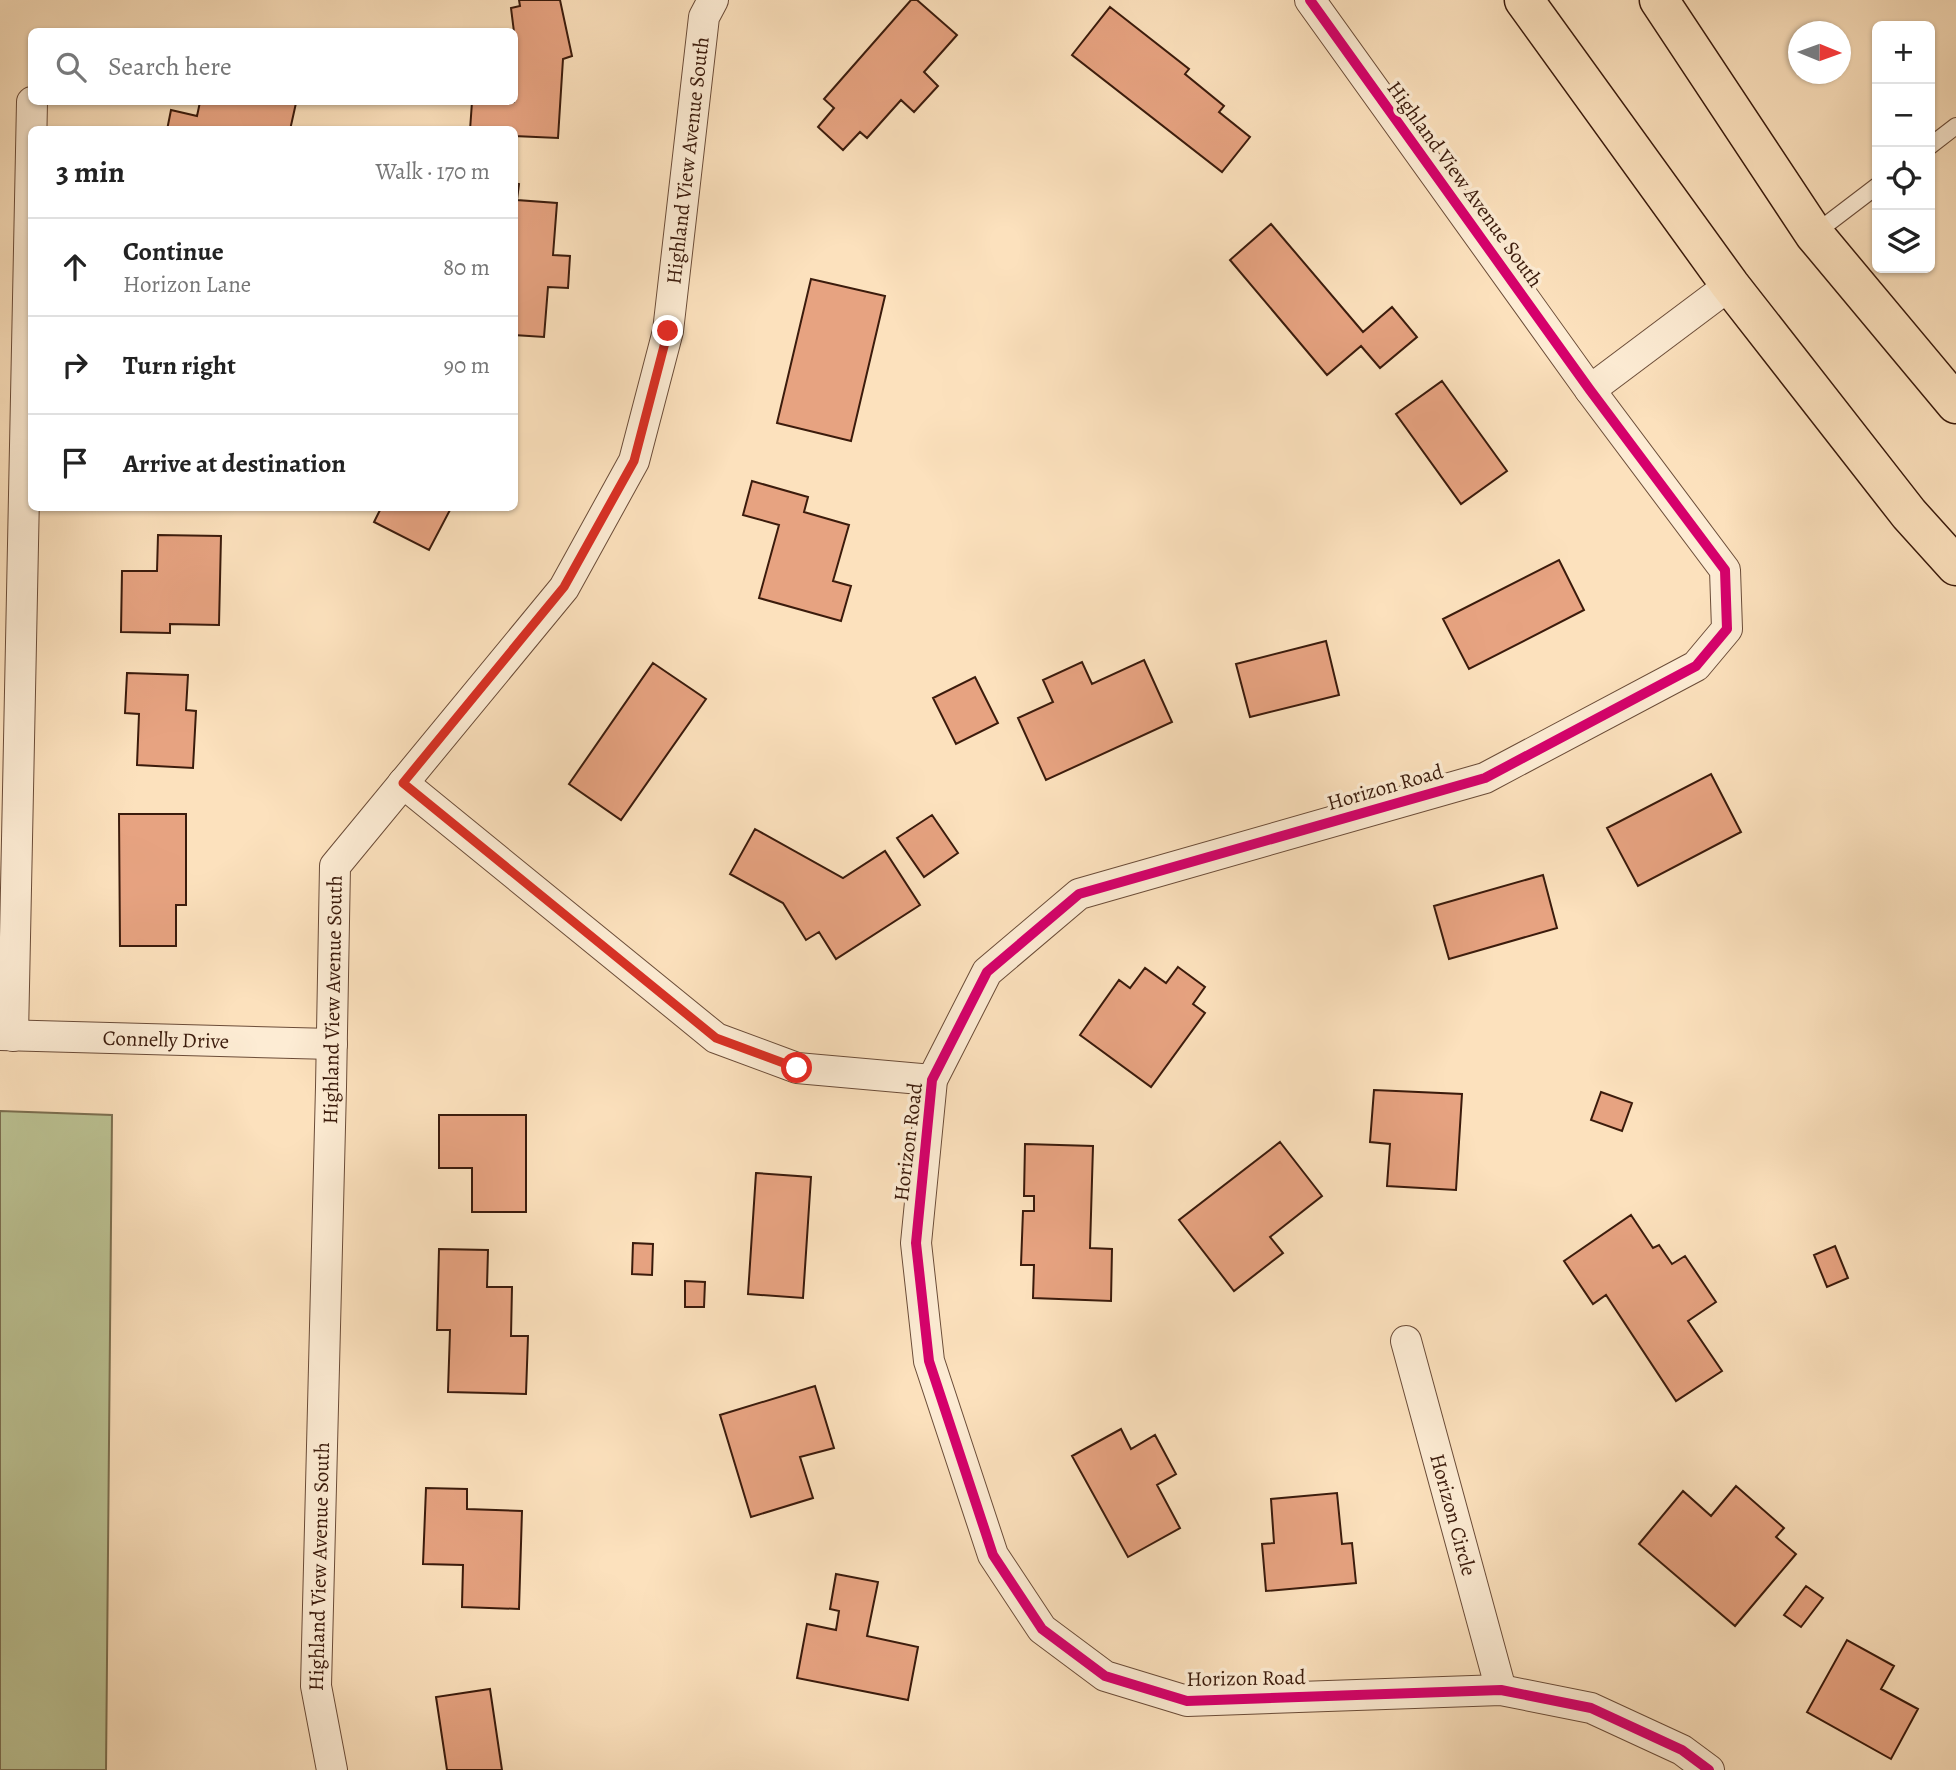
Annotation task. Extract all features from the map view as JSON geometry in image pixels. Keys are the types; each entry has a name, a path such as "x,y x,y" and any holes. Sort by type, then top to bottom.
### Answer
{"highway":[{"path":"1524,0 1730,285 1909,514 1956,566"},
{"path":"1659,0 1814,234 1956,404"}],"street":[{"name":"Highland View Avenue South","path":"332,1770 316,1686 335,866 564,587 634,461 668,331 705,17 713,0"},
{"name":"Highland View Avenue South","path":"1310,0 1590,390"},
{"path":"31,126 32,105"},
{"path":"6,1035 28,246"},
{"path":"1590,390 1730,285"},
{"name":"Horizon Road","path":"1590,390 1725,570 1727,629 1696,666 1485,778 1079,894 987,972 932,1080 916,1243 929,1361 993,1555 1042,1629 1105,1676 1187,1701 1501,1690 1591,1708 1682,1750 1710,1770"},
{"path":"403,783 716,1038 797,1068 932,1080"},
{"name":"Connelly Drive","path":"6,1035 332,1044"},
{"name":"Horizon Circle","path":"1406,1341 1501,1690"}],"lane":[{"path":"1935,142 1956,126"},
{"path":"1814,234 1872,190"}],"green space":[{"path":"0,1111 112,1115 106,1770 0,1770"}],"building":[{"path":"519,0 560,0 572,56 563,59 558,138 518,136 518,126 470,126 472,105 518,105 518,28 514,28 511,8 520,6"},
{"path":"911,0 917,0 957,35 924,72 938,86 914,112 901,100 867,138 860,132 843,150 818,127 834,108 824,99"},
{"path":"1110,7 1189,69 1185,74 1224,106 1219,112 1250,137 1222,172 1072,55"},
{"path":"199,105 296,105 291,126 168,126 171,110 197,116"},
{"path":"518,200 557,203 553,255 570,256 568,288 548,287 544,337 518,335"},
{"path":"1271,224 1363,332 1392,307 1417,337 1380,368 1361,346 1327,375 1230,260"},
{"path":"811,279 885,296 851,441 777,423"},
{"path":"1442,381 1507,471 1461,504 1396,414"},
{"path":"752,481 808,497 804,512 849,525 833,581 851,586 841,621 759,598 779,525 743,515"},
{"path":"380,511 449,511 429,550 374,522"},
{"path":"158,535 221,536 219,625 170,624 170,633 121,632 122,571 157,571"},
{"path":"1559,560 1584,610 1469,669 1443,619"},
{"path":"1326,641 1339,695 1250,717 1236,664"},
{"path":"1144,660 1172,722 1046,780 1018,718 1053,702 1043,680 1082,662 1092,684"},
{"path":"653,663 706,699 621,820 569,784"},
{"path":"127,673 188,675 186,710 196,711 193,768 137,765 139,714 125,713"},
{"path":"975,677 998,723 956,744 933,698"},
{"path":"1711,774 1741,832 1638,886 1607,828"},
{"path":"119,814 186,814 186,905 176,905 176,946 120,946"},
{"path":"932,815 958,853 924,877 897,838"},
{"path":"755,829 843,878 885,851 920,905 836,959 819,932 806,940 783,903 730,874"},
{"path":"1543,875 1557,928 1449,959 1434,906"},
{"path":"1178,967 1205,987 1193,1004 1205,1013 1151,1087 1080,1035 1119,980 1130,988 1145,968 1166,983"},
{"path":"1374,1090 1462,1094 1456,1190 1387,1186 1390,1144 1370,1142"},
{"path":"1601,1092 1632,1103 1622,1131 1591,1120"},
{"path":"439,1115 526,1115 526,1212 472,1212 472,1168 439,1168"},
{"path":"1280,1142 1322,1196 1270,1237 1283,1253 1234,1291 1179,1220"},
{"path":"1025,1144 1093,1146 1090,1248 1112,1249 1111,1301 1033,1298 1034,1265 1021,1265 1023,1211 1034,1211 1034,1196 1024,1196"},
{"path":"756,1173 811,1177 803,1298 748,1294"},
{"path":"1631,1215 1653,1248 1659,1245 1672,1264 1685,1256 1716,1302 1688,1321 1722,1371 1676,1401 1606,1295 1593,1304 1564,1261"},
{"path":"633,1243 653,1244 652,1275 632,1274"},
{"path":"1835,1246 1848,1278 1827,1287 1814,1255"},
{"path":"439,1249 488,1250 487,1287 512,1287 511,1336 528,1336 526,1394 448,1392 450,1330 437,1330"},
{"path":"685,1281 705,1282 704,1307 685,1307"},
{"path":"815,1386 834,1448 800,1457 813,1498 751,1517 720,1415"},
{"path":"1121,1429 1131,1449 1155,1435 1176,1474 1157,1485 1180,1528 1128,1557 1072,1456"},
{"path":"1736,1486 1784,1528 1776,1537 1796,1554 1735,1626 1639,1544 1683,1491 1711,1516"},
{"path":"426,1488 467,1489 467,1509 522,1511 519,1609 462,1607 463,1565 423,1564"},
{"path":"1337,1493 1342,1544 1352,1543 1356,1583 1266,1591 1262,1544 1274,1543 1271,1499"},
{"path":"836,1574 878,1582 867,1636 918,1647 908,1700 797,1678 807,1624 836,1630 839,1611 830,1609"},
{"path":"1806,1586 1823,1598 1801,1627 1784,1615"},
{"path":"1847,1640 1894,1666 1881,1689 1918,1709 1891,1759 1807,1712"},
{"path":"490,1689 502,1770 447,1770 436,1697"}],"cycle path":[{"path":"1310,0 1590,390 1725,570 1727,629 1696,666 1485,778 1079,894 987,972 932,1080 916,1243 929,1361 993,1555 1042,1629 1105,1676 1187,1701 1501,1690 1591,1708 1682,1750 1709,1770"}],"route":[{"path":"668,331 634,461 564,587 403,783 716,1038 797,1068"}]}
